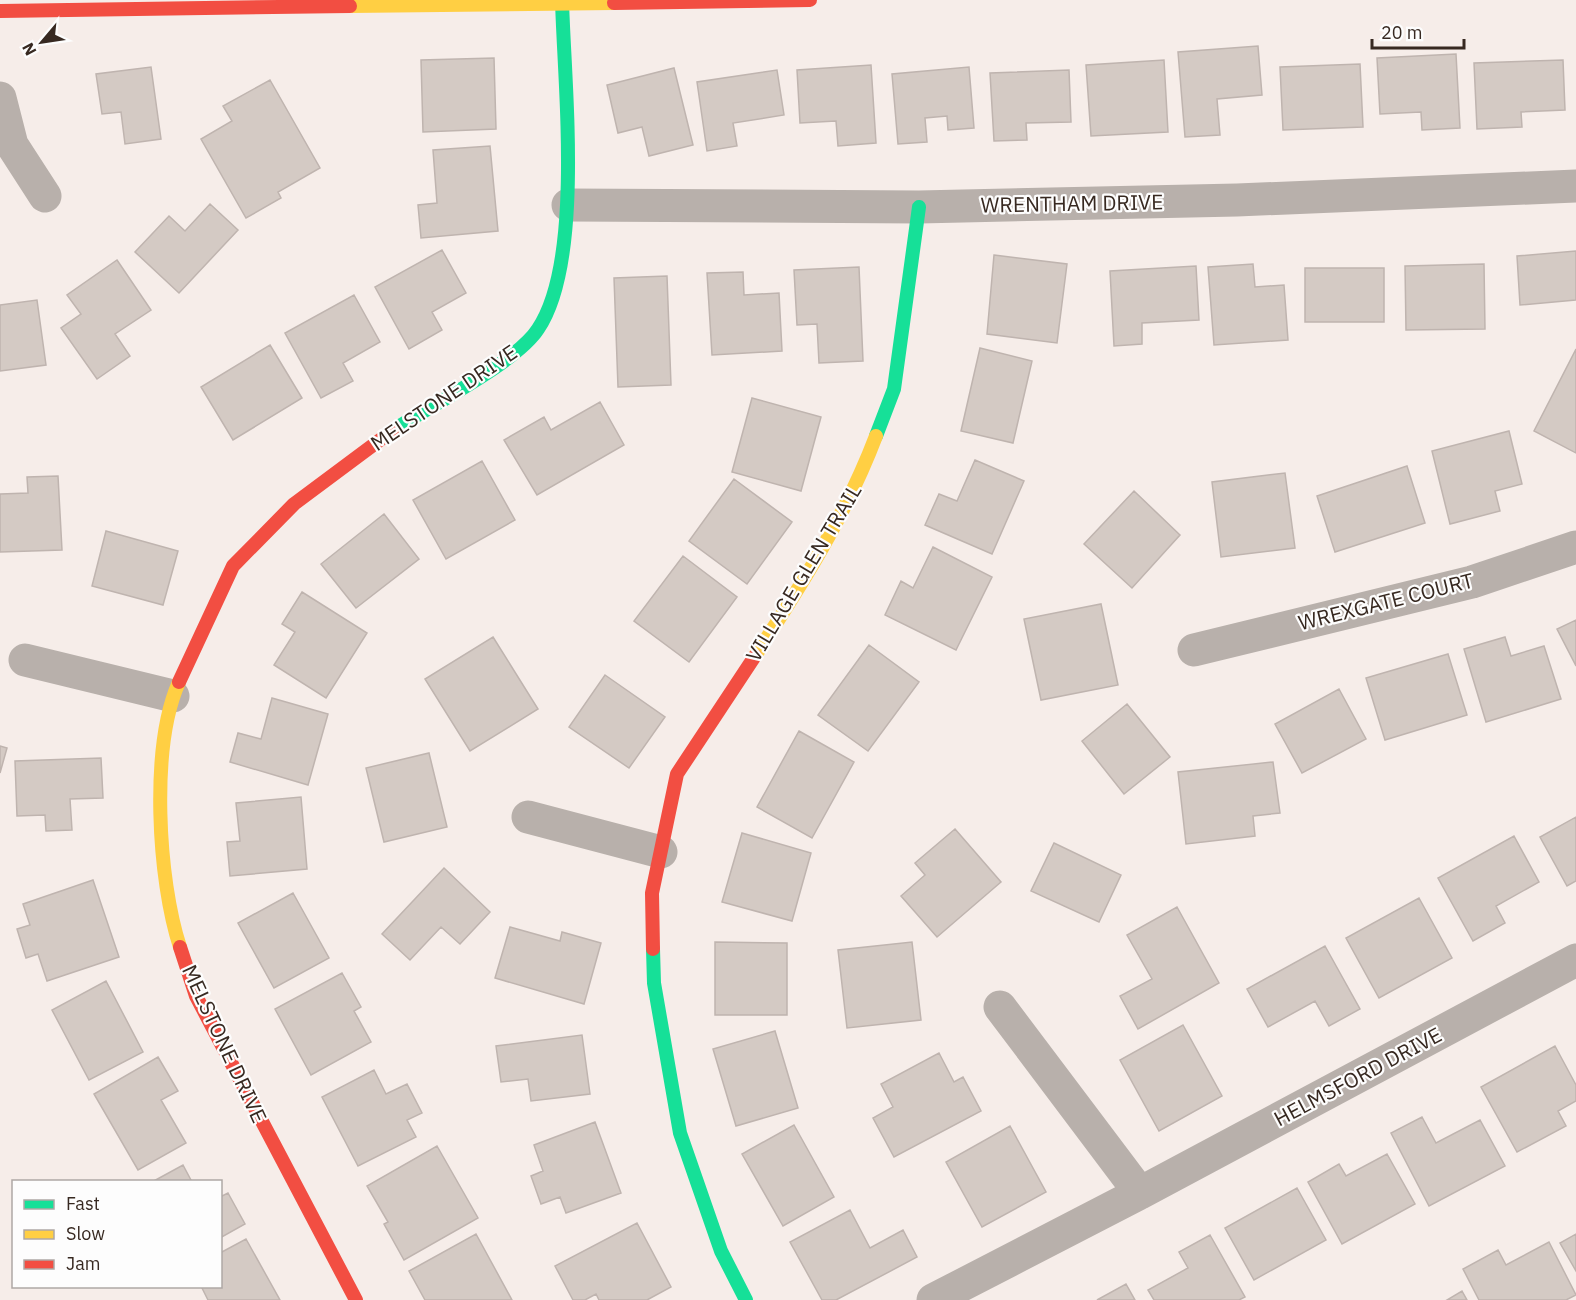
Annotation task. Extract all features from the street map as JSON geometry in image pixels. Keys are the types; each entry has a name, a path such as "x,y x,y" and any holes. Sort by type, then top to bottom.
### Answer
{"street":[{"path":"0,11 810,0"},
{"name":"MELSTONE DRIVE","path":"356,1300 196,996 178,941 161,854 161,766 173,696 233,566 246,549 315,486 510,357 538,330 553,296 560,265 568,205 562,2"},
{"path":"0,98 12,145 45,196"},
{"name":"WRENTHAM DRIVE","path":"568,205 919,207 1237,200 1576,186"},
{"name":"VILLAGE GLEN TRAIL","path":"747,1300 721,1251 680,1133 654,983 652,893 677,774 798,591 860,479 894,389 919,207"},
{"name":"WREXGATE COURT","path":"1194,650 1472,582 1576,547"},
{"path":"25,660 173,696"},
{"path":"528,817 661,852"},
{"name":"HELMSFORD DRIVE","path":"933,1300 1140,1193 1576,960"},
{"path":"1000,1007 1140,1193"}],"building":[{"path":"1258,46 1262,95 1217,99 1220,135 1185,137 1178,52"},
{"path":"1456,54 1460,128 1422,130 1421,112 1380,114 1377,58"},
{"path":"494,58 496,129 423,132 421,60"},
{"path":"1164,60 1168,132 1091,136 1086,65"},
{"path":"1563,60 1565,110 1521,112 1522,127 1477,129 1474,63"},
{"path":"1360,64 1363,127 1283,130 1280,67"},
{"path":"871,65 876,143 838,146 836,121 800,123 797,70"},
{"path":"151,67 161,139 125,144 121,112 102,114 96,74"},
{"path":"969,67 974,128 948,130 947,116 925,118 927,142 898,144 892,74"},
{"path":"674,68 693,145 649,156 642,127 618,133 607,85"},
{"path":"777,70 784,115 733,123 737,146 707,151 697,82"},
{"path":"1069,70 1071,122 1026,123 1027,140 994,141 990,73"},
{"path":"270,80 320,168 278,192 281,198 246,218 201,139 232,121 223,106"},
{"path":"490,146 498,231 421,238 418,205 437,203 433,150"},
{"path":"210,204 238,230 179,293 135,252 169,216 185,231"},
{"path":"442,250 466,293 432,312 442,330 409,349 375,287"},
{"path":"1576,251 1576,300 1520,305 1517,256"},
{"path":"994,255 1067,264 1057,343 987,334"},
{"path":"117,260 151,310 115,334 130,356 97,379 61,328 81,314 67,295"},
{"path":"1253,264 1255,287 1284,285 1288,340 1214,345 1208,267"},
{"path":"1484,264 1485,329 1406,330 1405,266"},
{"path":"1196,266 1199,320 1142,323 1142,344 1114,346 1110,271"},
{"path":"859,267 863,361 819,363 817,324 797,325 794,270"},
{"path":"1305,268 1384,268 1384,322 1305,322"},
{"path":"743,272 744,295 779,293 782,351 712,355 707,273"},
{"path":"667,276 671,385 618,387 614,278"},
{"path":"354,295 380,342 343,363 353,381 321,398 285,333"},
{"path":"37,300 46,365 0,371 0,305"},
{"path":"270,345 302,398 233,440 201,387"},
{"path":"980,348 1032,361 1013,443 961,431"},
{"path":"1576,349 1576,453 1534,431"},
{"path":"752,398 821,417 801,491 732,472"},
{"path":"600,402 624,445 537,495 504,440 544,417 551,430"},
{"path":"1509,431 1522,484 1495,491 1500,511 1450,524 1432,451"},
{"path":"975,460 1024,481 992,554 925,525 939,494 957,501"},
{"path":"482,461 515,520 446,559 413,500"},
{"path":"1407,466 1425,523 1335,552 1317,496"},
{"path":"1285,473 1295,548 1221,557 1212,482"},
{"path":"58,476 62,550 0,552 0,494 28,493 27,477"},
{"path":"734,479 792,522 747,584 689,541"},
{"path":"1134,491 1180,535 1132,588 1084,544"},
{"path":"384,514 419,559 356,608 321,564"},
{"path":"106,531 178,551 163,605 92,586"},
{"path":"933,547 992,577 956,650 885,615 901,581 913,588"},
{"path":"683,556 737,597 689,662 634,621"},
{"path":"302,592 367,633 326,698 274,665 295,632 282,624"},
{"path":"1101,604 1118,685 1041,700 1024,619"},
{"path":"1576,620 1576,666 1557,629"},
{"path":"493,637 538,709 470,751 425,679"},
{"path":"1505,637 1511,656 1544,646 1561,699 1486,722 1464,649"},
{"path":"869,645 919,682 868,751 818,715"},
{"path":"1448,654 1467,715 1385,740 1366,678"},
{"path":"605,675 665,717 629,768 569,727"},
{"path":"1339,689 1366,739 1302,773 1275,724"},
{"path":"272,698 328,714 308,785 230,762 238,733 261,739"},
{"path":"1127,704 1170,757 1124,794 1082,741"},
{"path":"799,731 854,762 812,838 757,807"},
{"path":"0,746 7,748 0,773"},
{"path":"429,753 447,827 384,842 366,768"},
{"path":"101,758 103,798 70,799 72,830 46,831 45,815 17,816 15,761"},
{"path":"1273,762 1280,813 1253,816 1255,836 1186,844 1178,772"},
{"path":"301,797 307,869 230,876 227,842 240,841 236,803"},
{"path":"1576,817 1576,881 1567,886 1540,837"},
{"path":"955,829 1001,882 937,937 901,896 925,875 915,863"},
{"path":"742,833 811,853 792,921 722,902"},
{"path":"1514,836 1539,882 1496,906 1505,923 1473,941 1438,878"},
{"path":"1054,843 1121,875 1099,922 1031,891"},
{"path":"444,868 490,912 460,944 441,927 410,960 382,934"},
{"path":"93,880 119,957 47,981 38,954 26,958 17,929 30,925 23,904"},
{"path":"293,893 329,958 274,988 238,923"},
{"path":"1419,898 1452,958 1379,998 1346,938"},
{"path":"1177,907 1219,983 1138,1029 1120,996 1152,979 1127,935"},
{"path":"510,927 560,941 562,932 601,943 584,1004 495,978"},
{"path":"715,942 787,943 787,1015 715,1015"},
{"path":"912,942 921,1020 847,1028 838,950"},
{"path":"1325,946 1360,1009 1329,1026 1315,1001 1268,1027 1247,989"},
{"path":"342,973 361,1007 354,1011 371,1042 311,1075 275,1009"},
{"path":"106,981 143,1052 89,1080 52,1010"},
{"path":"1183,1025 1222,1096 1159,1131 1120,1060"},
{"path":"775,1031 798,1108 736,1126 713,1049"},
{"path":"582,1035 590,1094 531,1101 528,1079 501,1082 496,1046"},
{"path":"1555,1046 1576,1085 1576,1101 1558,1111 1566,1126 1517,1152 1481,1087"},
{"path":"939,1053 954,1082 963,1077 981,1111 894,1157 873,1118 893,1107 881,1084"},
{"path":"158,1057 178,1091 161,1100 186,1143 138,1170 94,1094"},
{"path":"374,1070 386,1094 407,1084 422,1113 407,1120 416,1137 358,1166 322,1097"},
{"path":"1422,1117 1436,1143 1480,1120 1505,1166 1429,1206 1391,1133"},
{"path":"595,1122 621,1193 566,1213 560,1197 541,1204 531,1176 543,1171 534,1145"},
{"path":"794,1125 834,1197 783,1226 742,1154"},
{"path":"1010,1126 1046,1192 982,1227 946,1162"},
{"path":"437,1146 478,1218 404,1260 384,1224 388,1222 367,1186"},
{"path":"1387,1154 1415,1204 1342,1244 1308,1182 1339,1164 1346,1176"},
{"path":"183,1165 191,1180 156,1180"},
{"path":"1297,1188 1326,1240 1254,1280 1225,1228"},
{"path":"228,1193 245,1224 222,1237 222,1196"},
{"path":"850,1210 870,1248 903,1230 917,1257 836,1300 822,1300 790,1242"},
{"path":"637,1223 671,1287 647,1300 599,1300 596,1294 585,1300 573,1300 555,1266"},
{"path":"476,1234 512,1300 425,1300 409,1271"},
{"path":"1576,1234 1576,1271 1560,1243"},
{"path":"1210,1235 1245,1297 1239,1300 1154,1300 1148,1290 1188,1268 1179,1252"},
{"path":"246,1239 280,1300 208,1300 202,1288 222,1288 222,1252"},
{"path":"1549,1242 1576,1295 1566,1300 1479,1300 1463,1269 1498,1250 1506,1265"},
{"path":"1126,1284 1135,1300 1097,1300"},
{"path":"1462,1291 1467,1300 1447,1300"}],"traffic: fast":[{"path":"392,431 511,356 538,329 552,299 561,261 568,170 562,0"},
{"path":"876,436 894,389 919,207"},
{"path":"653,949 654,983 680,1133 721,1251 746,1300"}],"traffic: slow":[{"path":"350,6 614,3"},
{"path":"755,656 837,522 876,436"},
{"path":"179,682 170,709 164,741 160,814 166,886 180,947"}],"traffic: jam":[{"path":"614,3 810,0"},
{"path":"0,11 350,6"},
{"path":"179,682 233,566 294,504 392,431"},
{"path":"653,949 652,893 677,774 755,656"},
{"path":"180,947 196,996 356,1300"}]}
